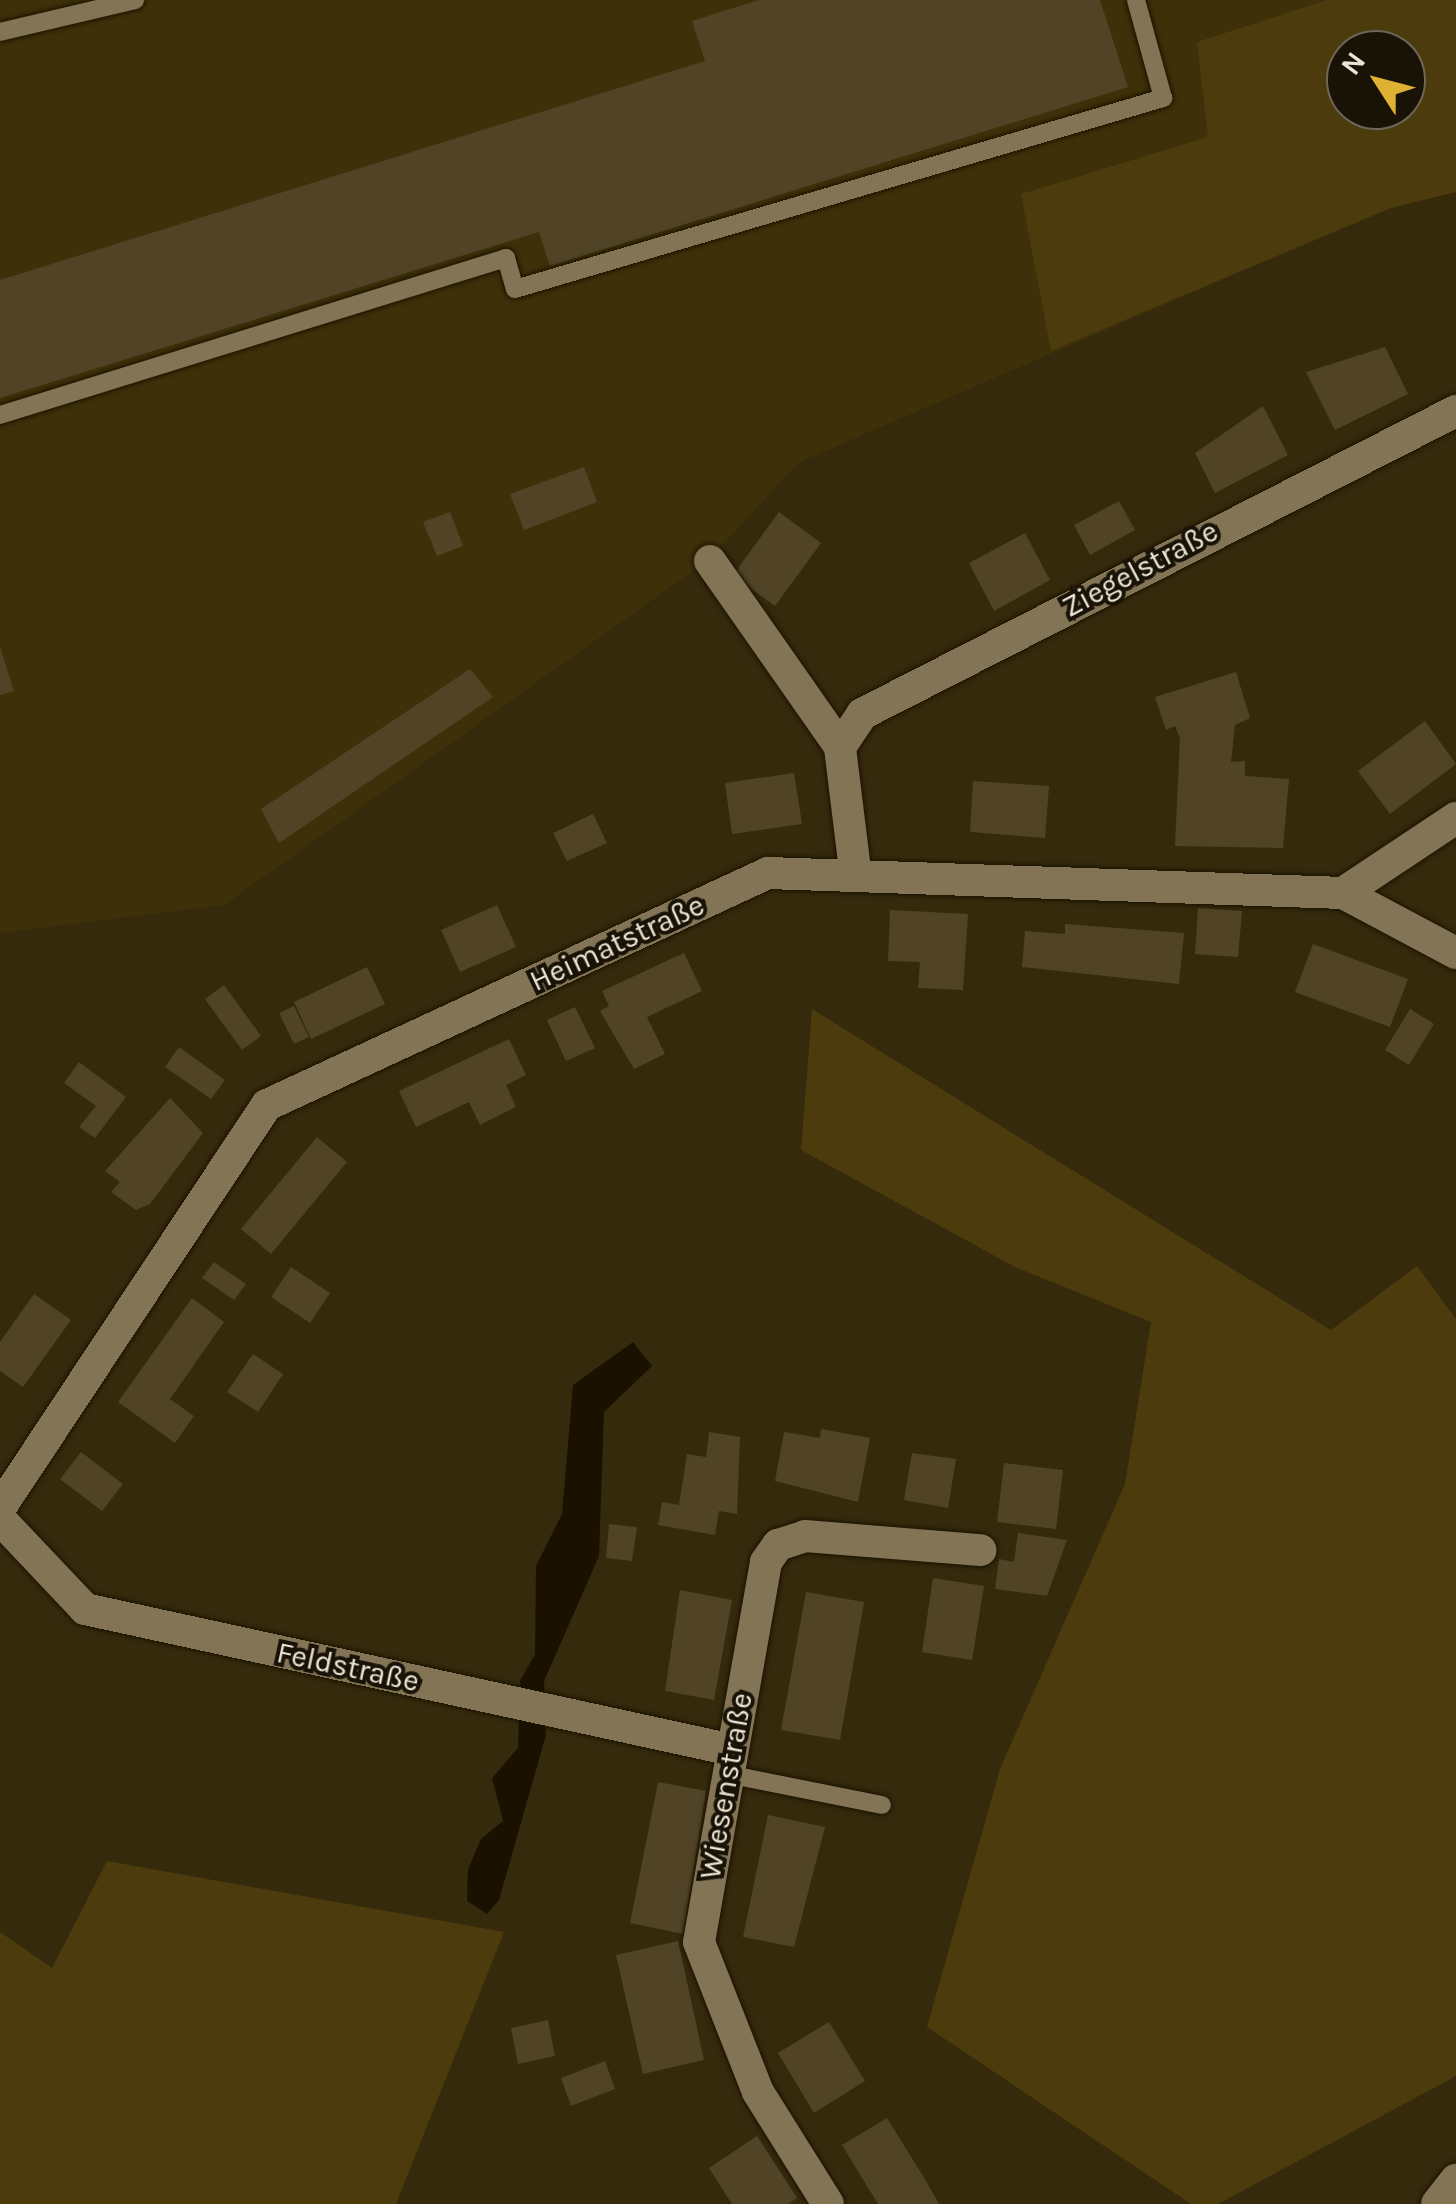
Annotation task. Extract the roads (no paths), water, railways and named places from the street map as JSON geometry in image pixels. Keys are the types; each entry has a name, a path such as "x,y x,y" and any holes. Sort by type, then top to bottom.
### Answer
{"street":[{"name":"Ziegelstraße","path":"840,747 862,714 1456,411"},
{"path":"710,561 840,747 854,870"},
{"path":"1342,893 1456,818"},
{"name":"Heimatstraße","path":"0,1508 267,1106 768,873 854,870 1342,893 1456,953"},
{"name":"Feldstraße","path":"0,1519 85,1610 613,1724 730,1762"},
{"name":"Wiesenstraße","path":"828,2204 758,2092 698,1942 766,1562 778,1546 806,1536 980,1550"},
{"path":"1438,2204 1456,2180"}],"lane":[{"path":"0,32 134,0"},
{"path":"0,415 506,258 516,289 1163,98 1136,0"},
{"path":"730,1762 882,1805"}]}
